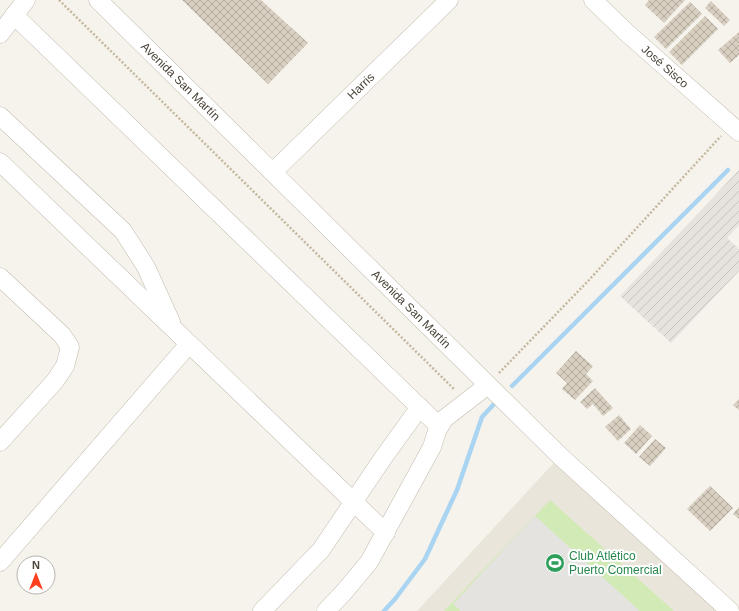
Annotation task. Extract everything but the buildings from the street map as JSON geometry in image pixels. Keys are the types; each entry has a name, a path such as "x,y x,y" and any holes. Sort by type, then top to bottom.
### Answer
{"street":[{"path":"0,34 26,0"},
{"name":"Avenida San Martín","path":"98,0 560,456 730,611"},
{"name":"Harris","path":"273,172 449,0"},
{"name":"José Sisco","path":"593,0 626,32 735,128"},
{"path":"14,15 439,426"},
{"path":"0,116 123,231 146,267 175,330"},
{"path":"0,162 386,533"},
{"path":"0,277 62,335 70,347 65,366 55,381 0,442"},
{"path":"0,562 189,344"},
{"path":"326,611 369,562 432,447 439,426 444,419 488,385"},
{"path":"262,611 321,550 383,458 420,407"},
{"path":"736,611 739,607"}],"path":[{"path":"59,0 455,391"},
{"path":"488,385 735,128"}],"shaded area":[{"path":"739,170 739,225 727,238 739,249 739,271 671,343 620,296"},
{"path":"560,456 730,611 417,611"},
{"name":"Club Atlético Puerto Comercial","path":"535,516 640,611 461,611 453,604"}],"green space":[{"name":"Club Atlético Puerto Comercial","path":"550,500 674,611 444,611"}],"waterway":[{"path":"512,386 728,170"},
{"path":"384,611 395,599 425,559 457,490 482,417 494,404"}],"place":[{"name":"Club Atlético Puerto Comercial","path":"555,563"}]}
